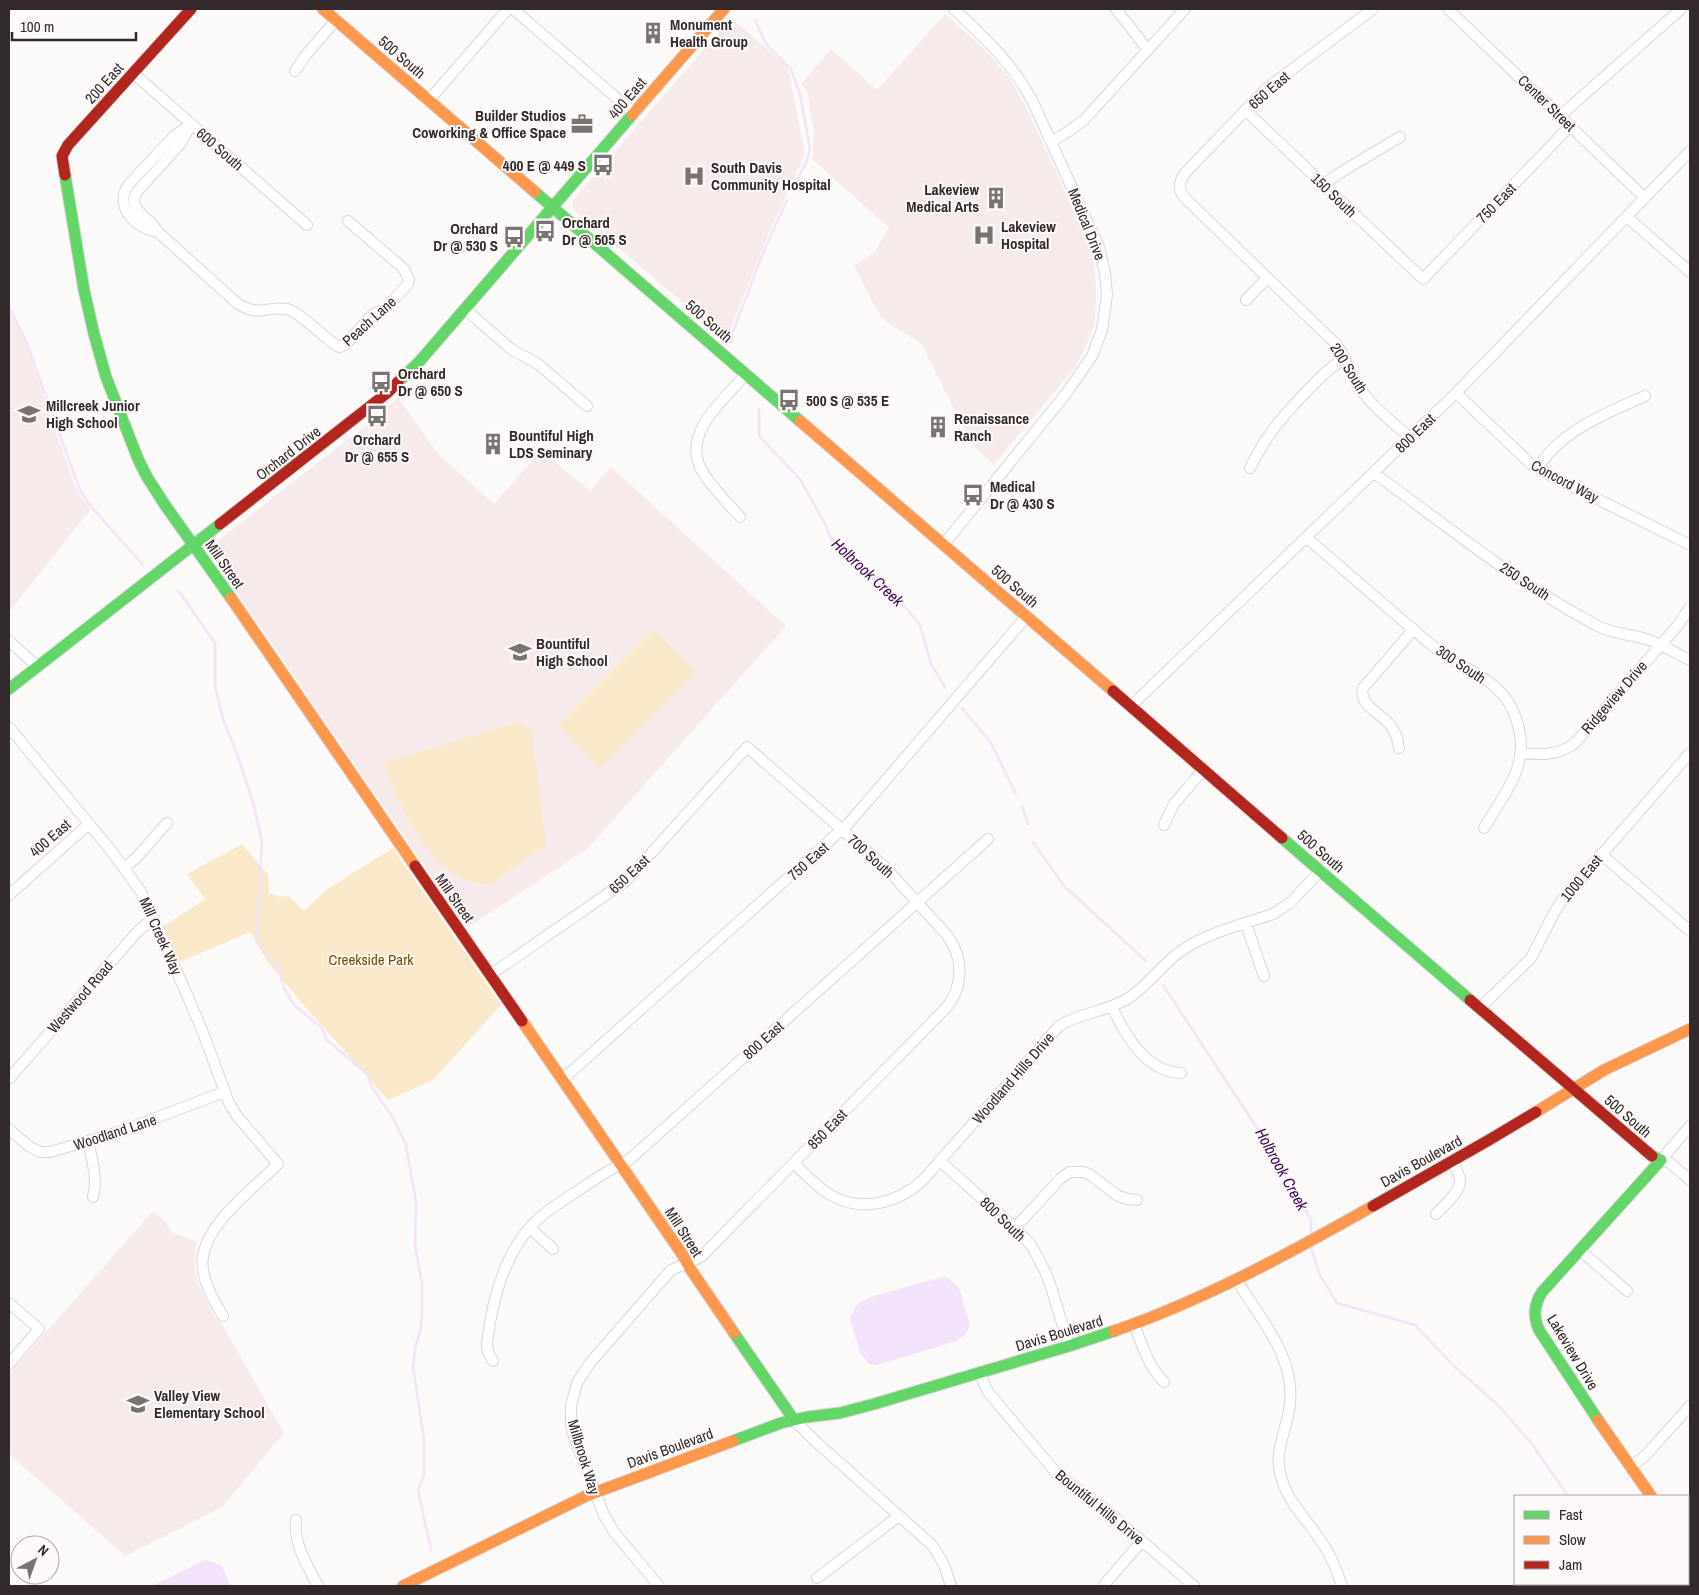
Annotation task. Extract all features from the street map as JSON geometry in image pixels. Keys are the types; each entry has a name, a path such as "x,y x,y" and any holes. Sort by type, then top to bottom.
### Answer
{"street":[{"name":"200 East","path":"62,156 68,145 191,9"},
{"name":"500 South","path":"323,9 1651,1156 1670,1163 1690,1180"},
{"path":"429,100 508,9"},
{"path":"513,9 634,113"},
{"name":"400 East","path":"553,207 724,9"},
{"name":"Medical Drive","path":"944,544 1077,380 1092,356 1102,330 1107,295 1103,260 1096,239 1032,100 1013,69 993,46 954,9"},
{"path":"1116,9 1148,50"},
{"path":"1051,142 1084,120 1185,9"},
{"name":"650 East","path":"1180,186 1181,179 1185,173 1272,84 1373,9"},
{"name":"Center Street","path":"1448,9 1645,198"},
{"path":"1560,116 1681,9"},
{"path":"295,71 305,56 336,20"},
{"name":"600 South","path":"133,73 307,225"},
{"name":"150 South","path":"1246,110 1423,279"},
{"name":"Peach Lane","path":"191,124 181,143 136,192 133,198 136,208 154,225 158,232 238,304 256,312 291,311 337,346 340,347 346,344 373,314 385,309 408,284 409,280 404,269 348,220"},
{"name":"750 East","path":"1423,279 1570,126"},
{"path":"1324,185 1338,174 1400,137"},
{"name":"800 East","path":"1132,706 1456,393 1690,151"},
{"name":"Mill Street","path":"62,156 84,290 94,334 106,378 147,478 620,1164 794,1420 933,1546 944,1565 951,1586"},
{"name":"200 South","path":"1180,186 1182,194 1187,200 1337,345 1364,394 1410,438"},
{"name":"Orchard Drive","path":"9,689 388,393 419,362 553,207"},
{"path":"1627,217 1690,272"},
{"path":"1246,300 1267,278"},
{"path":"464,309 512,350 537,363 588,406"},
{"path":"1250,468 1265,439 1279,420 1329,369 1345,359"},
{"path":"740,517 701,469 696,443 703,424 746,374"},
{"name":"Concord Way","path":"1456,393 1520,455 1538,468 1690,545"},
{"path":"1538,468 1552,449 1577,430 1606,413 1645,396"},
{"name":"250 South","path":"1374,473 1513,574 1592,623 1609,631 1644,638 1660,644 1690,660"},
{"name":"300 South","path":"1308,538 1414,630 1452,660 1494,686 1506,698 1517,720 1520,736 1519,761 1514,778 1484,828"},
{"name":"Ridgeview Drive","path":"1520,753 1552,754 1574,743 1679,624 1690,607"},
{"name":"750 East","path":"562,1080 842,829 1027,616"},
{"path":"1399,748 1395,731 1365,702 1362,693 1363,688 1414,630"},
{"path":"9,641 38,667"},
{"name":"Mill Creek Way","path":"9,727 89,824 141,892 202,1030 224,1092 237,1116 278,1164 225,1215 210,1234 205,1245 202,1258 203,1271 207,1284 223,1316"},
{"name":"650 East","path":"490,975 626,881 747,747"},
{"name":"700 South","path":"747,747 885,867 946,934 956,949 960,968 958,986"},
{"name":"1000 East","path":"1480,1008 1531,958 1559,905 1690,753"},
{"path":"1164,825 1174,804 1204,769"},
{"path":"124,868 137,857 167,823"},
{"name":"400 East","path":"9,895 89,824"},
{"name":"800 East","path":"493,1360 488,1352 487,1344 500,1281 510,1256 530,1228 548,1211 610,1169 630,1160 988,839"},
{"path":"1602,854 1690,931"},
{"name":"Woodland Hills Drive","path":"794,1163 828,1194 850,1203 865,1205 900,1198 916,1187 940,1161 1053,1031 1073,1019 1112,1007 1136,993 1183,950 1205,938 1273,914 1285,907 1321,870"},
{"name":"Westwood Road","path":"9,1079 138,931 154,918"},
{"path":"1246,924 1264,976"},
{"name":"850 East","path":"687,1262 701,1257 794,1163 946,1008 958,986"},
{"path":"1112,1007 1126,1035 1134,1046 1163,1070 1181,1073"},
{"name":"Davis Boulevard","path":"403,1586 595,1493 772,1427 794,1420 857,1409 1068,1346 1134,1324 1236,1280 1497,1136 1619,1062 1690,1029"},
{"name":"Woodland Lane","path":"9,1130 31,1147 42,1152 50,1152 88,1142 149,1121 224,1092"},
{"path":"1661,1160 1690,1126"},
{"path":"88,1142 96,1175 93,1197"},
{"path":"1436,1214 1460,1184 1459,1176 1452,1160"},
{"name":"Lakeview Drive","path":"1650,1495 1630,1468 1539,1330 1535,1320 1534,1309 1539,1296 1661,1160"},
{"name":"800 South","path":"940,1161 1015,1228 1031,1246 1045,1271 1068,1346"},
{"path":"1015,1228 1060,1179 1070,1172 1089,1174 1118,1196 1137,1200"},
{"path":"530,1228 553,1249"},
{"path":"1580,1250 1627,1291"},
{"name":"Millbrook Way","path":"660,1586 614,1532 604,1515 570,1422 571,1406 574,1390 585,1369 672,1270 687,1262"},
{"path":"1236,1280 1276,1343 1288,1372 1290,1402 1278,1461 1281,1480 1290,1498 1328,1553 1342,1586"},
{"path":"9,1303 39,1329 9,1364"},
{"path":"1134,1324 1152,1369 1164,1382"},
{"name":"Bountiful Hills Drive","path":"979,1372 988,1392 1053,1470 1105,1509 1194,1586"},
{"path":"1630,1468 1645,1456 1690,1406"},
{"path":"816,1578 899,1516"},
{"path":"296,1520 298,1544 318,1586"},
{"path":"1103,1586 1142,1541"}],"shaded area":[{"name":"Lakeview Hospital","path":"945,14 985,50 1010,79 1025,105 1093,257 1096,286 1095,323 1086,346 1076,366 994,465 979,451 967,435 922,344 887,322 871,299 854,265 874,253 889,228 812,159 814,132 807,91 801,84 831,49 877,90"},
{"name":"South Davis Community Hospital","path":"731,18 788,67 805,153 769,233 730,330 728,341 575,211 572,206 573,200"},
{"name":"Millcreek Junior High School","path":"9,311 24,339 76,489 90,510 9,612"},
{"name":"Bountiful High School","path":"398,397 437,453 494,504 541,450 590,491 611,467 786,626 587,849 467,928 209,552 212,545 383,412"},
{"name":"Valley View Elementary School","path":"153,1211 165,1221 171,1232 197,1242 194,1266 198,1284 216,1319 220,1321 284,1433 222,1507 125,1556 9,1454 9,1374"},
{"path":"947,1277 959,1288 969,1322 969,1329 965,1335 954,1342 877,1365 869,1364 860,1353 850,1318 856,1306 860,1302 877,1295"},
{"path":"205,1560 221,1565 231,1586 152,1586"}],"green space":[{"path":"654,630 697,672 601,768 558,725"},
{"path":"519,722 532,731 546,845 491,884 470,881 451,872 435,858 422,841 399,801 383,763"},
{"name":"Creekside Park","path":"242,844 268,875 269,893 280,897 289,896 304,911 326,890 393,848 501,1005 433,1080 388,1100 267,961 250,932 180,962 164,926 205,899 187,874"}],"waterway":[{"name":"Holbrook Creek","path":"755,20 766,44 791,69 800,94 810,149 807,161 791,190"},
{"name":"Holbrook Creek","path":"732,342 732,334 763,253 787,200"},
{"path":"9,307 26,341 79,488 88,503 143,565"},
{"name":"Holbrook Creek","path":"759,409 759,436 800,479 825,524 833,543 906,608 920,625 931,664 945,687"},
{"path":"178,590 215,643 215,686 223,719 239,759 254,806 262,842 261,888 256,929 262,947 278,966 284,988 294,1005 321,1027 327,1040 367,1074 372,1087 393,1118 406,1145 416,1202 415,1246 422,1283 422,1314 413,1367 424,1439 424,1475 418,1490 431,1550"},
{"name":"Holbrook Creek","path":"962,708 991,743 1016,794"},
{"path":"1022,806 1028,824"},
{"name":"Holbrook Creek","path":"1033,842 1064,886 1146,961"},
{"name":"Holbrook Creek","path":"1163,985 1257,1128 1278,1156 1289,1185 1311,1219 1311,1234"},
{"name":"Holbrook Creek","path":"1310,1245 1320,1275 1337,1303 1415,1325 1454,1366 1500,1407 1532,1444 1567,1495"}],"traffic: fast":[{"path":"398,382 419,362 632,115"},
{"path":"65,175 84,290 94,334 106,377 138,459 165,505 231,598"},
{"path":"535,192 800,421"},
{"path":"9,689 220,524"},
{"path":"1282,838 1470,1000"},
{"path":"1598,1420 1539,1330 1535,1315 1537,1301 1542,1292 1661,1160 1652,1156"},
{"path":"733,1441 781,1423 807,1417 840,1413 874,1404 1114,1331"},
{"path":"734,1333 794,1420"}],"traffic: slow":[{"path":"323,9 535,192"},
{"path":"632,115 724,9"},
{"path":"800,421 1113,691"},
{"path":"231,598 415,866"},
{"path":"522,1021 734,1333"},
{"path":"1536,1112 1604,1070 1690,1029"},
{"path":"1114,1331 1148,1319 1214,1290 1278,1258 1373,1206"},
{"path":"1598,1420 1650,1495"},
{"path":"403,1586 586,1496 733,1441"}],"traffic: jam":[{"path":"65,175 62,156 68,145 191,9"},
{"path":"220,524 387,393 398,382"},
{"path":"1113,691 1282,838"},
{"path":"415,866 522,1021"},
{"path":"1470,1000 1652,1156"},
{"path":"1373,1206 1536,1112"}],"place":[{"name":"Monument Health Group","path":"653,33"},
{"name":"Builder Studios Coworking & Office Space","path":"582,124"},
{"name":"400 E @ 449 S","path":"603,165"},
{"name":"South Davis Community Hospital","path":"694,176"},
{"name":"Lakeview Medical Arts","path":"996,198"},
{"name":"Orchard Dr @ 505 S","path":"545,231"},
{"name":"Lakeview Hospital","path":"984,235"},
{"name":"Orchard Dr @ 530 S","path":"514,237"},
{"name":"Orchard Dr @ 650 S","path":"381,382"},
{"name":"500 S @ 535 E","path":"789,400"},
{"name":"Millcreek Junior High School","path":"29,414"},
{"name":"Orchard Dr @ 655 S","path":"377,416"},
{"name":"Renaissance Ranch","path":"938,427"},
{"name":"Bountiful High LDS Seminary","path":"493,444"},
{"name":"Medical Dr @ 430 S","path":"973,495"},
{"name":"Bountiful High School","path":"520,652"},
{"name":"Valley View Elementary School","path":"138,1404"}]}
